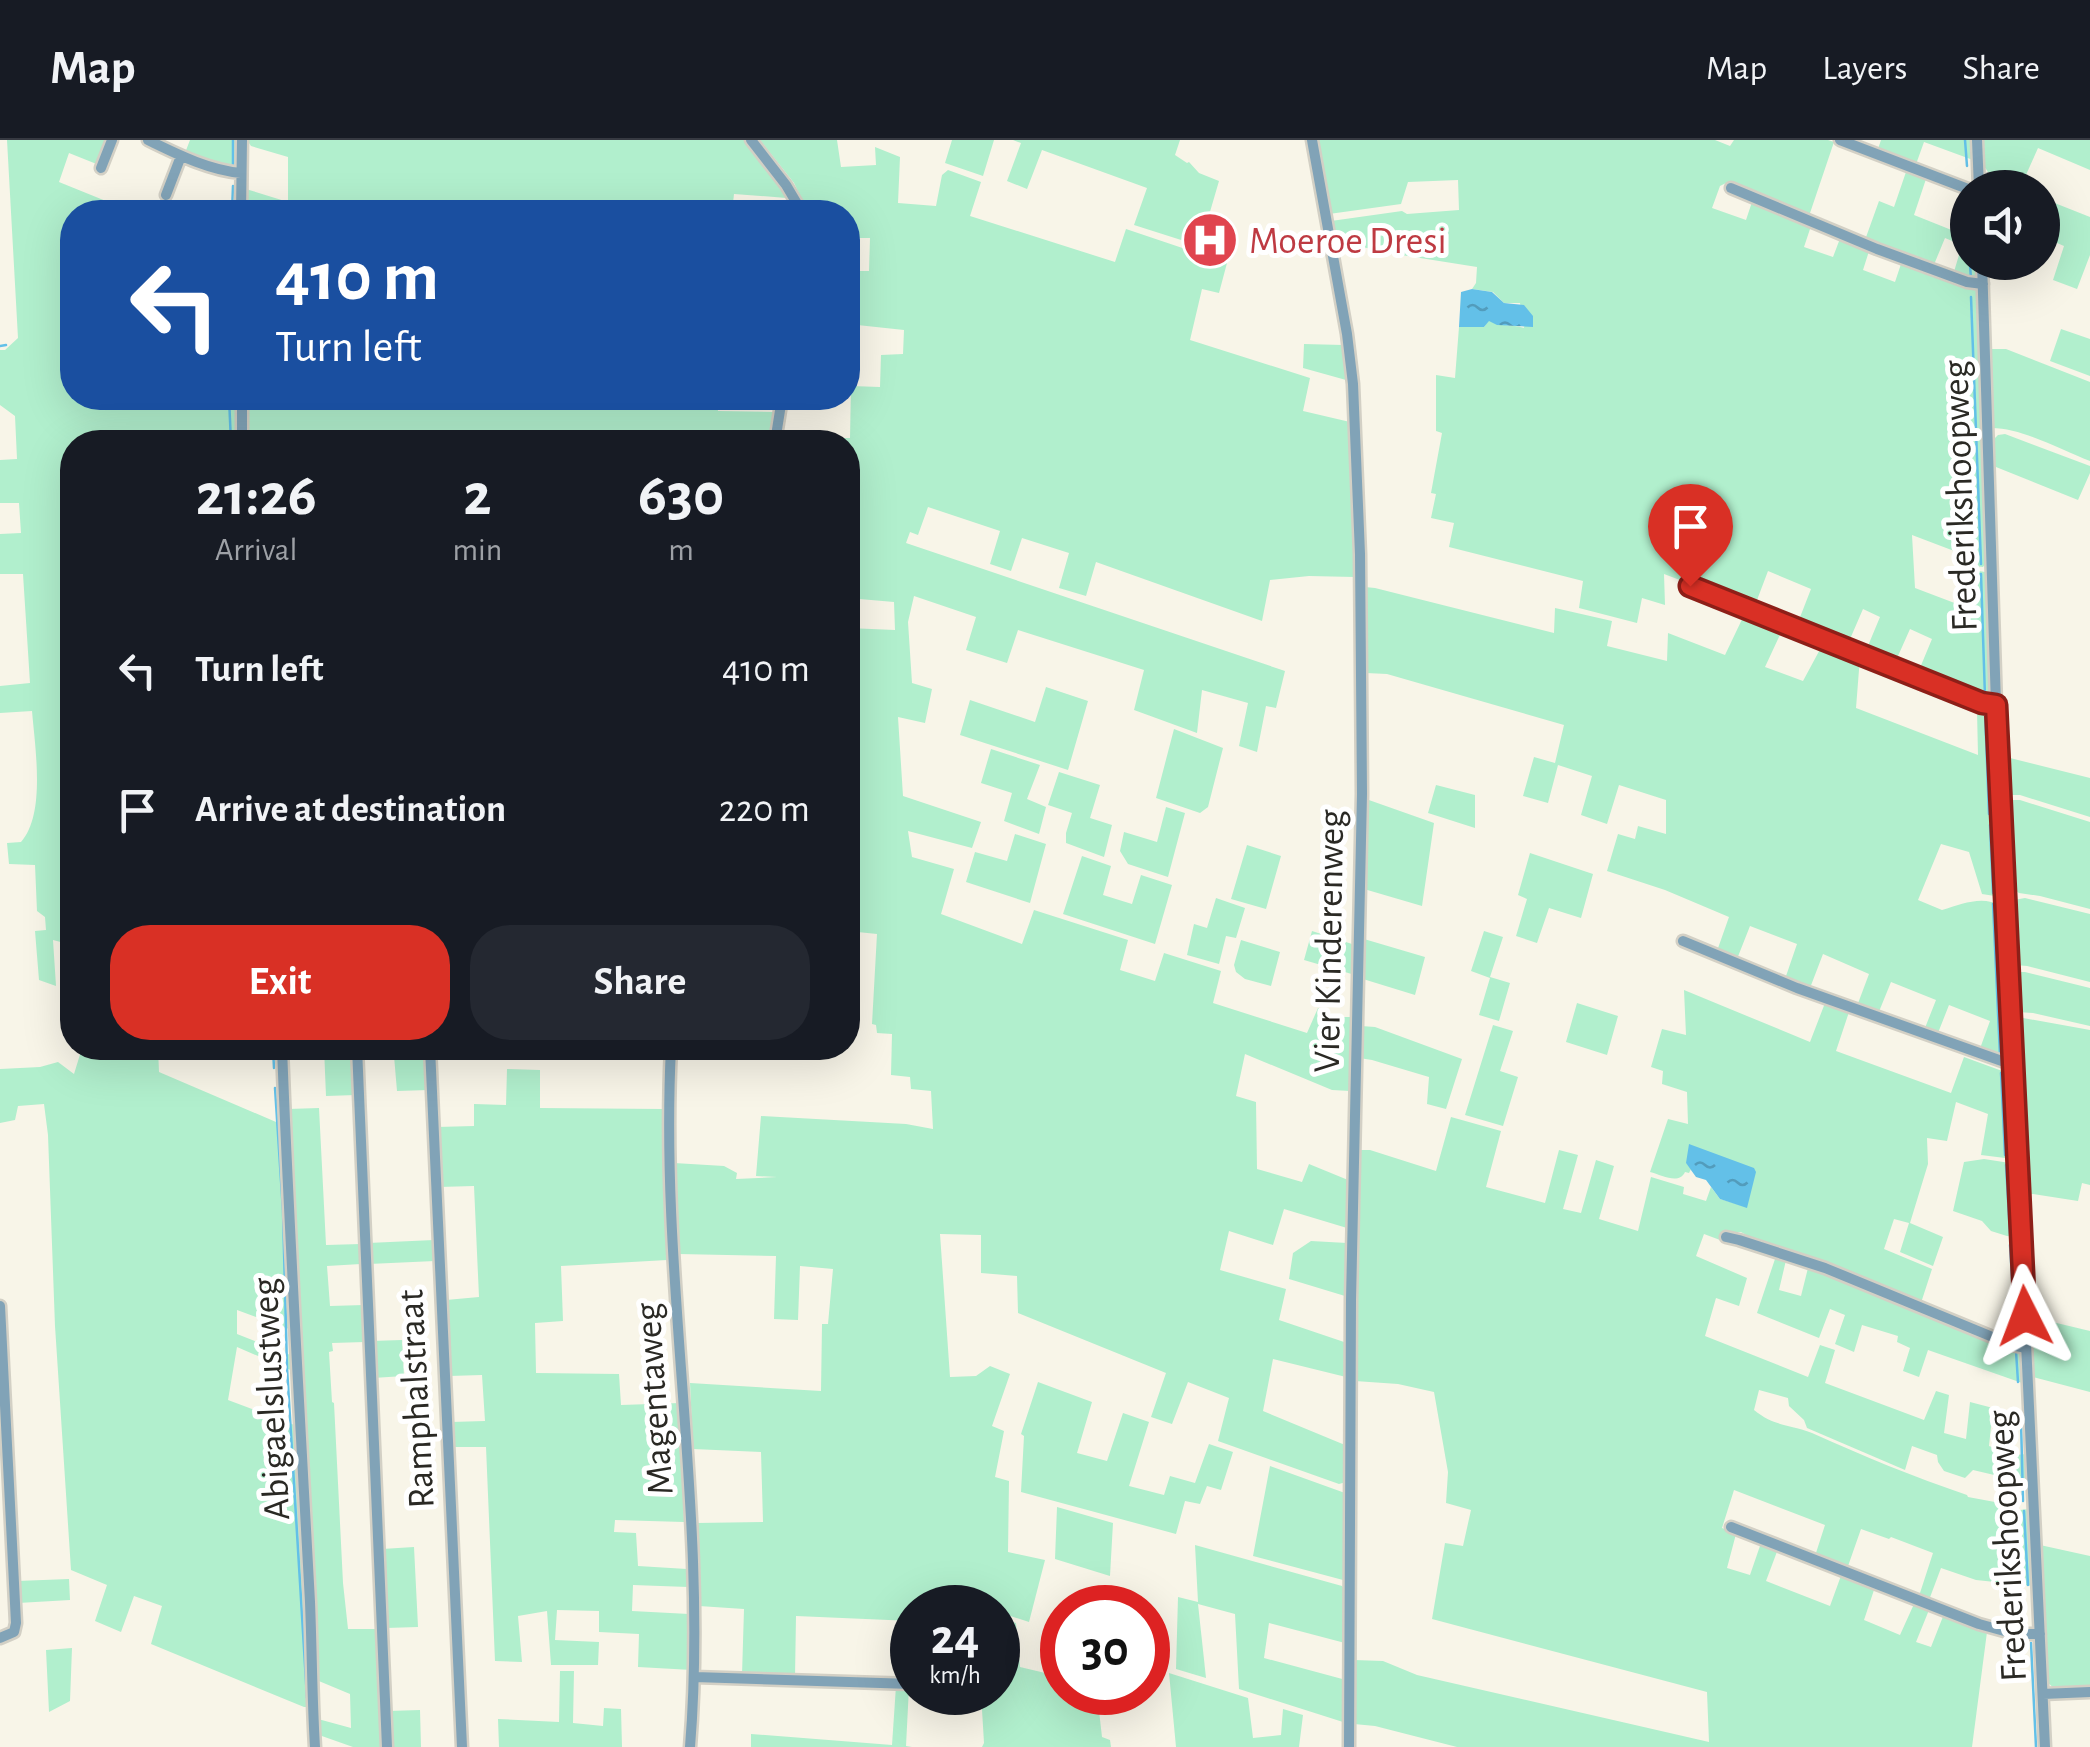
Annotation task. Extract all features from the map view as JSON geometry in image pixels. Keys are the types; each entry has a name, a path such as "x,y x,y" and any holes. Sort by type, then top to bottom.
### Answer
{"street":[{"path":"101,168 112,140"},
{"path":"148,140 181,156 241,173"},
{"path":"241,200 242,140"},
{"path":"751,140 795,200"},
{"name":"Vier Kinderenweg","path":"1312,140 1351,367 1360,573 1362,769 1351,1300 1349,1747"},
{"path":"1840,140 1950,182"},
{"path":"1977,140 1978,170"},
{"path":"166,196 181,156"},
{"path":"1731,188 1878,249 1982,284"},
{"name":"Frederikshoopweg","path":"1982,280 1996,705 2046,1747"},
{"path":"1690,586 1982,703 1996,705"},
{"path":"1683,942 1797,988 2013,1065"},
{"name":"Abigaelslustweg","path":"283,1060 314,1747"},
{"path":"358,1060 387,1747"},
{"name":"Ramphalstraat","path":"431,1060 462,1747"},
{"name":"Magentaweg","path":"671,1060 673,1264 687,1434 696,1677 690,1747"},
{"path":"1726,1237 1810,1262 2026,1348"},
{"path":"0,1306 16,1623 14,1632 0,1638"},
{"path":"1732,1526 1979,1624 2015,1634 2040,1634"},
{"path":"696,1677 890,1683"},
{"path":"2042,1694 2090,1692"}],"green space":[{"path":"7,140 109,140 99,165 69,153 59,182 103,200 60,200 60,410 239,410 239,430 60,430 60,942 53,940 56,986 39,980 35,931 46,930 45,917 37,911 35,865 9,864 7,843 21,842 29,830 37,780 32,711 0,713 0,686 30,683 23,574 0,574 0,534 21,533 19,503 0,503 0,460 17,459 15,416 0,405 0,350 18,338"},
{"path":"190,140 238,140 238,167 225,167 185,153"},
{"path":"247,140 744,140 787,198 734,194 733,200 288,200 288,157 251,146"},
{"path":"760,140 837,140 841,167 876,165 875,147 900,157 898,203 936,206 942,175 948,170 981,182 970,216 1115,262 1126,229 1227,263 1219,293 1202,289 1190,340 1310,378 1303,411 1350,422 1355,577 1270,580 1262,621 1096,562 1086,596 1059,588 1069,553 1022,538 1011,571 990,564 1000,531 928,507 918,535 910,532 906,543 1285,671 1276,708 1266,706 1257,752 1239,746 1248,703 1202,690 1197,733 1134,710 1144,670 1018,630 1007,663 966,650 976,617 914,596 908,622 912,683 932,689 925,723 898,717 903,796 981,822 972,848 908,831 912,857 954,869 941,914 1022,944 1034,910 1128,940 1120,970 1155,981 1164,953 1221,971 1213,1003 1307,1033 1318,1008 1337,1017 1352,1017 1350,1091 1332,1090 1245,1054 1236,1096 1256,1102 1257,1169 1302,1182 1309,1164 1348,1180 1347,1228 1284,1209 1273,1245 1229,1231 1220,1270 1286,1289 1279,1320 1347,1343 1346,1377 1273,1359 1263,1411 1345,1445 1346,1482 1339,1484 1218,1441 1229,1398 1188,1382 1172,1424 1151,1417 1166,1373 1018,1313 1017,1276 981,1273 981,1235 940,1234 950,1377 976,1376 990,1366 1010,1374 992,1426 1004,1431 995,1477 1009,1481 1008,1552 1045,1560 1029,1622 1020,1619 1020,1585 890,1585 890,1620 796,1616 795,1677 742,1675 744,1609 699,1606 696,1523 763,1522 761,1452 693,1449 690,1383 821,1391 822,1324 828,1324 833,1269 800,1266 798,1320 774,1319 776,1256 678,1254 674,1163 724,1166 737,1173 736,1179 777,1177 756,1176 761,1116 933,1129 931,1091 911,1089 910,1077 891,1075 892,1034 877,1033 876,1025 872,1024 877,934 860,932 860,629 895,630 894,602 860,599 860,430 850,430 851,410 860,410 860,386 880,387 881,355 903,354 904,330 860,325 860,271 869,271 870,238 860,238 860,200 802,200 794,183"},
{"path":"952,140 994,140 983,176 945,163"},
{"path":"1013,140 1180,140 1175,155 1199,173 1219,181 1200,246 1134,225 1147,188 1042,150 1027,189 1007,181 1021,143"},
{"path":"1315,140 1715,140 1730,146 1734,140 1834,142 1809,216 1726,183 1720,186 1712,208 1746,220 1753,199 1812,223 1804,247 1833,257 1841,236 1870,248 1863,270 1895,282 1902,261 1978,289 1986,563 1983,567 1973,566 1970,557 1912,535 1915,588 1973,610 1973,570 1985,572 1990,700 1987,703 1917,675 1932,639 1910,629 1894,665 1865,653 1880,617 1863,609 1847,646 1797,625 1811,589 1768,571 1754,608 1664,574 1665,605 1642,598 1637,623 1579,608 1583,581 1449,547 1454,523 1431,518 1436,494 1431,493 1442,433 1436,431 1436,375 1455,378 1459,327 1484,327 1489,320 1524,328 1520,303 1504,303 1493,292 1472,289 1477,267 1335,245 1331,221 1402,211 1407,214 1459,210 1458,180 1408,182 1401,204 1329,214"},
{"path":"1881,140 1972,140 1973,160 1924,142 1915,167 1877,152"},
{"path":"1983,140 2090,140 2090,170 2038,148 2028,170 1987,170"},
{"path":"1906,172 1926,179 1914,215 1950,229 1950,240 1945,238 1933,267 1865,240 1879,201 1894,207"},
{"path":"246,189 282,200 246,200"},
{"path":"2060,205 2090,217 2090,255 2077,289 2053,280 2060,280 2064,246 2060,244"},
{"path":"2061,329 2090,339 2090,376 2050,361"},
{"path":"1304,344 1343,345 1346,380 1303,368"},
{"path":"1992,349 2006,349 2090,382 2090,461 2029,436 1992,428"},
{"path":"245,410 774,412 770,430 246,430"},
{"path":"2005,434 2090,466 2078,500 1991,465 1992,441"},
{"path":"1365,587 1554,633 1555,608 1612,621 1607,646 1667,661 1668,633 1725,655 1746,611 1784,626 1765,667 1803,681 1824,642 1860,657 1856,708 1978,755 1977,711 1981,707 1992,714 2001,897 1982,894 1969,852 1941,844 1918,900 1942,910 1980,901 2001,906 2009,1060 1978,1054 1990,1021 1949,1005 1936,1038 1923,1033 1936,1000 1891,982 1878,1014 1857,1006 1869,974 1823,954 1810,988 1785,979 1797,944 1750,926 1737,959 1717,951 1729,917 1607,871 1618,834 1635,839 1638,826 1666,834 1666,800 1619,785 1607,824 1581,815 1592,776 1558,765 1548,803 1523,796 1534,757 1555,763 1564,725 1387,674 1366,673"},
{"path":"1046,687 1088,701 1068,770 960,735 970,700 1035,722"},
{"path":"1174,729 1223,748 1208,807 1200,813 1156,798"},
{"path":"991,749 1040,765 1027,799 1046,807 1039,834 1004,821 1012,793 981,783"},
{"path":"2002,756 2090,778 2090,817 2020,795 2005,795"},
{"path":"1059,772 1100,785 1090,818 1112,825 1104,857 1066,843 1072,813 1048,805"},
{"path":"1436,785 1475,795 1475,828 1428,813"},
{"path":"1366,799 1434,823 1422,906 1364,889"},
{"path":"2009,800 2090,822 2090,909 2019,893 2009,886 2005,804"},
{"path":"1166,807 1185,813 1168,877 1128,864 1120,851 1124,832 1157,842"},
{"path":"1015,834 1046,844 1030,903 966,882 975,852 1007,861"},
{"path":"1247,845 1281,856 1266,909 1231,899"},
{"path":"1530,853 1593,874 1581,918 1549,908 1537,943 1516,936 1527,899 1518,895"},
{"path":"1082,856 1111,866 1103,895 1132,904 1141,875 1172,885 1155,944 1063,914"},
{"path":"1216,898 1245,908 1236,938 1226,936 1219,964 1187,955 1194,924 1207,928"},
{"path":"2025,898 2090,914 2090,982 2015,965 2010,904"},
{"path":"1312,931 1355,947 1355,975 1304,960"},
{"path":"1484,931 1503,937 1490,977 1510,983 1499,1021 1479,1015 1490,978 1471,971"},
{"path":"1364,939 1425,957 1415,995 1363,979"},
{"path":"1241,940 1280,952 1271,986 1245,979 1236,972 1234,965"},
{"path":"2016,972 2090,988 2090,1026 2017,1012 2013,979"},
{"path":"1684,990 1810,1042 1825,1003 1849,1012 1836,1051 1951,1093 1964,1057 2005,1072 2009,1078 2013,1159 1981,1155 1988,1114 1956,1102 1947,1141 1927,1138 1928,1164 1910,1223 1943,1237 1933,1266 1900,1252 1909,1223 1894,1219 1884,1249 1932,1269 1920,1306 1764,1245 1741,1232 1726,1233 1720,1240 1704,1234 1696,1256 1747,1278 1739,1306 1716,1298 1705,1336 1808,1377 1820,1345 1835,1350 1825,1383 1924,1420 1936,1391 1949,1395 1944,1433 1966,1439 1970,1402 1993,1408 1989,1446 2015,1455 2027,1454 2028,1479 1973,1470 1965,1478 1944,1471 1937,1455 1912,1446 1905,1470 1807,1428 1789,1406 1788,1398 1759,1390 1754,1410 1968,1497 2028,1509 2033,1586 1976,1580 1941,1568 1929,1600 1919,1596 1933,1553 1861,1529 1847,1569 1815,1556 1825,1525 1734,1490 1722,1528 1736,1534 1727,1568 1750,1575 1761,1543 1778,1549 1766,1581 1830,1606 1842,1573 1875,1587 1864,1620 1900,1635 1914,1604 1929,1610 1916,1642 1931,1647 1944,1614 1987,1632 1972,1747 1457,1747 1354,1724 1354,1660 1383,1661 1417,1675 1709,1742 1707,1692 1432,1619 1445,1543 1463,1546 1471,1510 1446,1503 1448,1472 1434,1392 1355,1381 1359,1150 1436,1171 1451,1117 1501,1131 1486,1187 1545,1203 1559,1150 1578,1155 1563,1209 1581,1213 1596,1160 1614,1166 1599,1219 1638,1231 1651,1177 1684,1187 1683,1194 1706,1201 1711,1187 1720,1199 1747,1207 1686,1163 1691,1169 1679,1178 1650,1172 1668,1119 1688,1124 1687,1092 1662,1084 1663,1071 1651,1067 1662,1029 1686,1035"},
{"path":"1577,1003 1618,1016 1607,1055 1566,1042"},
{"path":"2023,1018 2090,1030 2090,1185 2082,1183 2078,1201 2023,1195 2016,1024"},
{"path":"1493,1025 1513,1031 1500,1071 1518,1077 1503,1126 1465,1115"},
{"path":"1361,1026 1375,1027 1462,1059 1446,1109 1427,1104 1429,1077 1359,1058"},
{"path":"78,1060 158,1060 159,1072 283,1125 292,1330 237,1310 237,1334 293,1356 293,1371 237,1347 228,1400 297,1426 310,1707 151,1644 162,1606 134,1596 121,1632 95,1621 107,1585 71,1570 44,1104 18,1106 15,1120 0,1123 0,1069 58,1062 74,1074"},
{"path":"324,1060 354,1060 356,1095 326,1096"},
{"path":"394,1060 427,1060 428,1090 397,1091"},
{"path":"507,1069 540,1070 540,1108 664,1109 667,1260 561,1266 563,1321 535,1323 536,1373 619,1374 621,1405 680,1403 684,1522 615,1520 614,1532 636,1533 638,1566 687,1569 688,1587 633,1585 632,1611 689,1614 692,1670 638,1667 639,1634 599,1632 599,1611 557,1610 555,1640 599,1642 598,1665 551,1665 547,1611 518,1616 522,1662 495,1661 486,1447 452,1447 451,1422 485,1421 482,1375 449,1376 446,1300 479,1297 474,1186 439,1187 437,1127 474,1126 474,1104 506,1105"},
{"path":"319,1108 326,1245 361,1244 361,1264 327,1266 330,1306 364,1305 365,1342 332,1343 333,1351 329,1352 348,1629 379,1629 384,1747 353,1747 319,1735 318,1719 351,1728 350,1694 314,1679 288,1109"},
{"path":"1984,1159 2013,1165 2016,1237 1991,1231 1982,1221 1953,1211 1964,1162"},
{"path":"434,1240 435,1261 369,1264 368,1243"},
{"path":"1311,1241 1347,1243 1345,1296 1289,1279 1293,1253"},
{"path":"1777,1253 1787,1256 1779,1290 1801,1296 1809,1264 2022,1350 2025,1384 1928,1350 1919,1377 1903,1371 1910,1348 1897,1342 1898,1336 1862,1325 1854,1352 1835,1344 1845,1315 1830,1309 1819,1338 1757,1313"},
{"path":"2030,1319 2090,1331 2090,1392 2033,1377"},
{"path":"402,1340 404,1376 373,1378 371,1341"},
{"path":"1038,1382 1092,1402 1077,1453 1107,1461 1123,1413 1149,1422 1129,1486 1164,1495 1170,1476 1195,1483 1209,1444 1233,1452 1221,1490 1207,1486 1200,1504 1185,1501 1176,1534 1021,1492 1021,1434"},
{"path":"1270,1466 1345,1493 1343,1580 1253,1556"},
{"path":"1057,1507 1113,1523 1110,1576 1055,1559"},
{"path":"1195,1545 1342,1586 1345,1643 1269,1623 1264,1658 1346,1680 1343,1722 1239,1689 1235,1614 1198,1604 1206,1678 1176,1669 1178,1597 1198,1602"},
{"path":"2040,1545 2090,1556 2090,1687 2055,1689 2047,1682"},
{"path":"414,1547 418,1627 386,1628 382,1549"},
{"path":"69,1579 70,1600 18,1603 17,1581"},
{"path":"72,1648 70,1701 49,1712 46,1650"},
{"path":"1020,1667 1040,1672 1040,1715 1100,1715 1102,1737 1110,1740 1111,1747 982,1747 982,1715 1020,1715"},
{"path":"560,1671 574,1671 573,1723 603,1726 604,1708 621,1709 622,1747 499,1747 498,1719 559,1722"},
{"path":"1170,1673 1248,1698 1253,1738 1281,1735 1283,1709 1303,1715 1299,1747 1176,1747"},
{"path":"420,1710 421,1747 389,1747 388,1711"},
{"path":"894,1715 908,1715 906,1746 912,1747 751,1747 751,1734 892,1745"}],"water":[{"path":"1461,292 1492,292 1504,303 1524,305 1533,316 1533,327 1489,321 1484,327 1459,327"},
{"path":"1689,1144 1754,1168 1747,1208 1720,1199 1706,1180 1696,1177 1686,1163"}],"waterway":[{"path":"233,140 233,169"},
{"path":"1965,140 1967,166"},
{"path":"232,200 233,186"},
{"path":"1971,297 1981,564"},
{"path":"0,346 6,345"},
{"path":"230,410 230,430"},
{"path":"1981,574 1985,697"},
{"path":"1985,711 1989,814"},
{"path":"1990,825 1993,893"},
{"path":"1993,904 2000,1056"},
{"path":"274,1060 274,1068"},
{"path":"2001,1073 2005,1155"},
{"path":"275,1088 307,1698"},
{"path":"2006,1165 2010,1234"},
{"path":"2010,1245 2013,1293"},
{"path":"2014,1308 2016,1341"},
{"path":"2016,1351 2018,1382"},
{"path":"2021,1421 2023,1501"},
{"path":"2024,1511 2028,1585"},
{"path":"2031,1643 2036,1747"},
{"path":"309,1722 310,1747"}],"place":[{"name":"Moeroe Dresi","path":"1210,240"}],"route":[{"path":"1690,586 1982,703 1996,705 2025,1316"}]}
